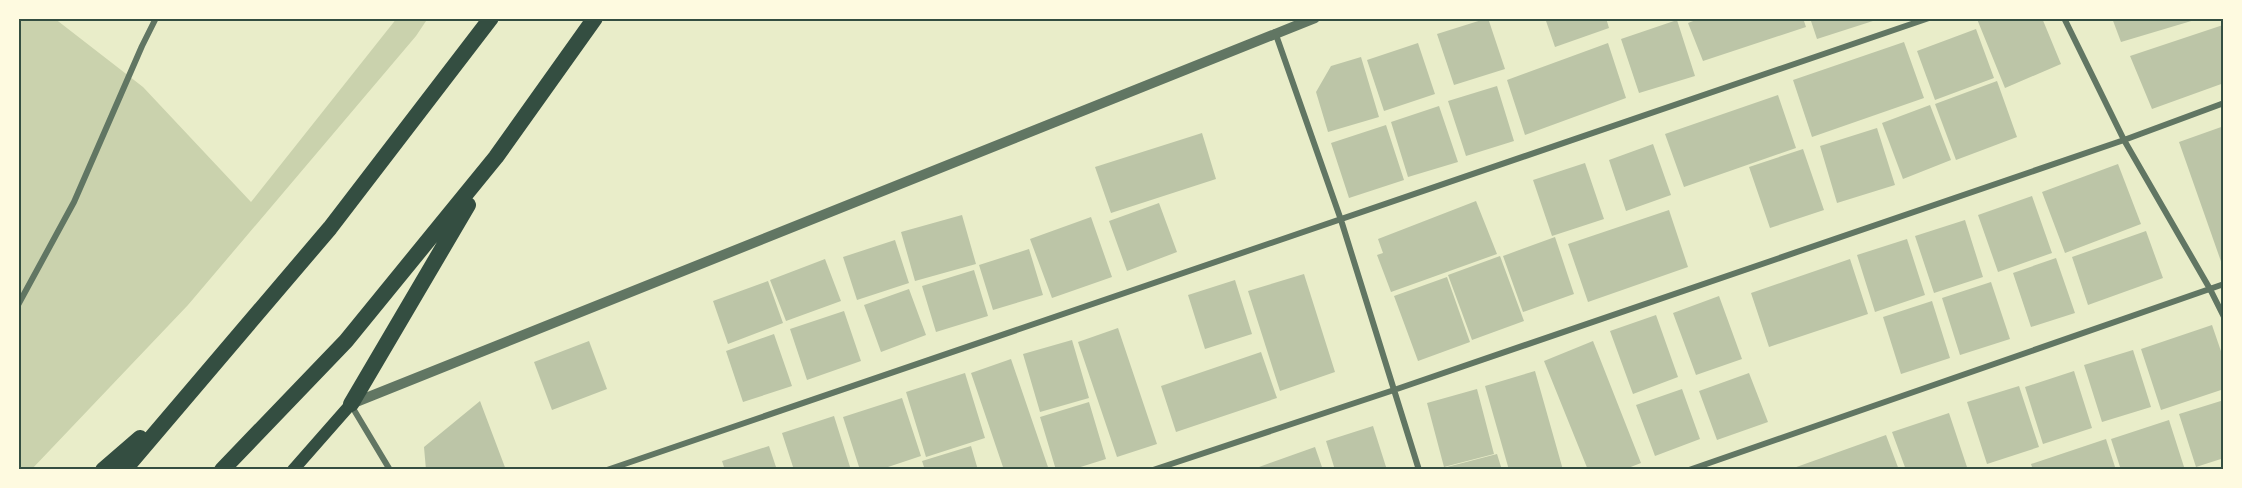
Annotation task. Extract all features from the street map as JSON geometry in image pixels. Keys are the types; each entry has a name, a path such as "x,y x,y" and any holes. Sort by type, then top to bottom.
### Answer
{"highway":[{"path":"123,470 330,228 491,18"},
{"path":"222,470 346,341 496,157 595,18"},
{"path":"351,404 496,157"},
{"path":"103,470 175,408"}],"main road":[{"path":"293,470 351,404"}],"street":[{"path":"18,305 74,202 156,18"},
{"path":"390,470 351,404 1275,32 1315,18"},
{"path":"608,470 1929,18"},
{"path":"2064,18 2124,140 2224,317"},
{"path":"1275,32 1341,220 1419,470"},
{"path":"1154,470 2124,140 2224,103"},
{"path":"1689,470 2224,285"}],"green space":[{"path":"18,18 54,18 143,87 251,202 397,18 428,18 416,36 188,305 31,470 18,470"}],"building":[{"path":"1488,18 1505,69 1454,85 1437,34"},
{"path":"1545,18 1606,18 1609,28 1555,47"},
{"path":"1701,18 1803,18 1806,27 1703,61 1688,23"},
{"path":"1810,18 1875,18 1876,20 1817,39"},
{"path":"2042,18 2061,64 2005,88 1977,19"},
{"path":"2112,18 2198,18 2198,19 2121,42"},
{"path":"1677,20 1695,76 1639,93 1621,39"},
{"path":"2223,25 2224,83 2152,109 2130,56"},
{"path":"1976,29 1994,78 1935,100 1917,51"},
{"path":"1904,42 1924,98 1812,137 1793,80"},
{"path":"1418,43 1435,94 1384,111 1367,60"},
{"path":"1608,43 1626,98 1525,135 1507,80"},
{"path":"1361,57 1379,117 1328,132 1316,92 1331,66"},
{"path":"1997,81 2017,137 1956,160 1935,104"},
{"path":"1497,86 1514,141 1466,156 1448,101"},
{"path":"1778,95 1796,148 1684,187 1665,134"},
{"path":"1930,105 1951,160 1903,179 1882,123"},
{"path":"1439,106 1458,162 1408,177 1391,122"},
{"path":"1386,125 1404,180 1349,198 1331,143"},
{"path":"2224,126 2224,270 2179,142"},
{"path":"1877,128 1895,185 1837,203 1820,146"},
{"path":"1202,133 1216,179 1111,213 1095,167"},
{"path":"1653,144 1671,195 1626,211 1609,160"},
{"path":"1803,149 1824,210 1770,228 1749,167"},
{"path":"1585,163 1604,219 1552,236 1533,180"},
{"path":"2118,164 2141,224 2065,253 2042,192"},
{"path":"2032,196 2052,253 1998,272 1978,215"},
{"path":"1476,201 1497,254 1391,292 1377,255 1383,253 1378,239"},
{"path":"1159,203 1177,252 1127,271 1109,221"},
{"path":"1669,210 1688,267 1588,302 1568,244"},
{"path":"962,215 976,264 915,281 901,232"},
{"path":"1091,217 1112,277 1052,298 1030,239"},
{"path":"1965,220 1983,277 1934,293 1915,236"},
{"path":"2146,231 2163,278 2088,305 2072,257"},
{"path":"1555,237 1574,294 1523,312 1503,256"},
{"path":"1907,239 1925,295 1875,312 1857,255"},
{"path":"895,240 909,283 857,300 843,257"},
{"path":"1029,249 1043,295 993,310 979,265"},
{"path":"1500,256 1524,321 1472,340 1448,275"},
{"path":"2056,258 2075,313 2031,327 2013,273"},
{"path":"825,259 841,301 786,321 770,280"},
{"path":"1850,259 1868,314 1769,347 1751,293"},
{"path":"974,270 988,316 936,332 922,286"},
{"path":"1304,274 1335,372 1280,391 1248,291"},
{"path":"1447,277 1470,342 1418,361 1394,296"},
{"path":"1235,280 1252,334 1205,349 1188,295"},
{"path":"768,281 783,323 728,344 713,301"},
{"path":"1991,282 2010,339 1960,355 1942,298"},
{"path":"909,289 926,335 881,352 864,305"},
{"path":"1719,296 1742,359 1696,375 1673,313"},
{"path":"1932,301 1950,358 1901,374 1883,317"},
{"path":"844,311 861,361 807,380 790,329"},
{"path":"1656,315 1678,377 1633,394 1610,331"},
{"path":"2212,325 2224,360 2224,389 2161,410 2141,349"},
{"path":"1118,328 1157,444 1117,457 1078,342"},
{"path":"774,334 792,386 743,402 726,351"},
{"path":"1072,340 1089,398 1040,412 1023,354"},
{"path":"589,341 607,389 552,410 534,362"},
{"path":"1593,341 1641,463 1623,470 1588,470 1544,361"},
{"path":"2133,350 2151,407 2102,422 2084,365"},
{"path":"1261,352 1277,398 1176,432 1161,386"},
{"path":"1011,359 1049,470 1004,470 971,373"},
{"path":"1535,371 1563,470 1509,470 1485,386"},
{"path":"2074,371 2092,428 2043,444 2025,387"},
{"path":"965,373 985,438 926,457 906,392"},
{"path":"1749,373 1768,422 1717,440 1699,391"},
{"path":"2019,386 2039,447 1987,464 1967,402"},
{"path":"1477,389 1494,454 1444,467 1427,403"},
{"path":"1682,389 1700,439 1655,456 1636,405"},
{"path":"902,398 921,456 879,470 860,470 843,417"},
{"path":"2224,400 2224,458 2196,467 2179,414"},
{"path":"480,401 506,470 426,470 424,447"},
{"path":"1089,402 1106,459 1071,470 1056,470 1040,417"},
{"path":"1949,413 1968,470 1906,470 1892,432"},
{"path":"834,416 851,470 794,470 782,433"},
{"path":"2169,420 2185,470 2121,470 2111,439"},
{"path":"1373,426 1387,470 1335,470 1326,441"},
{"path":"1886,435 1899,470 1788,470"},
{"path":"2106,439 2116,470 2033,470 2031,464"},
{"path":"769,446 777,470 725,470 722,461"},
{"path":"971,446 978,470 925,470 922,461"},
{"path":"1315,447 1323,470 1260,470 1259,467"},
{"path":"1497,454 1502,470 1448,470 1447,467"}]}
